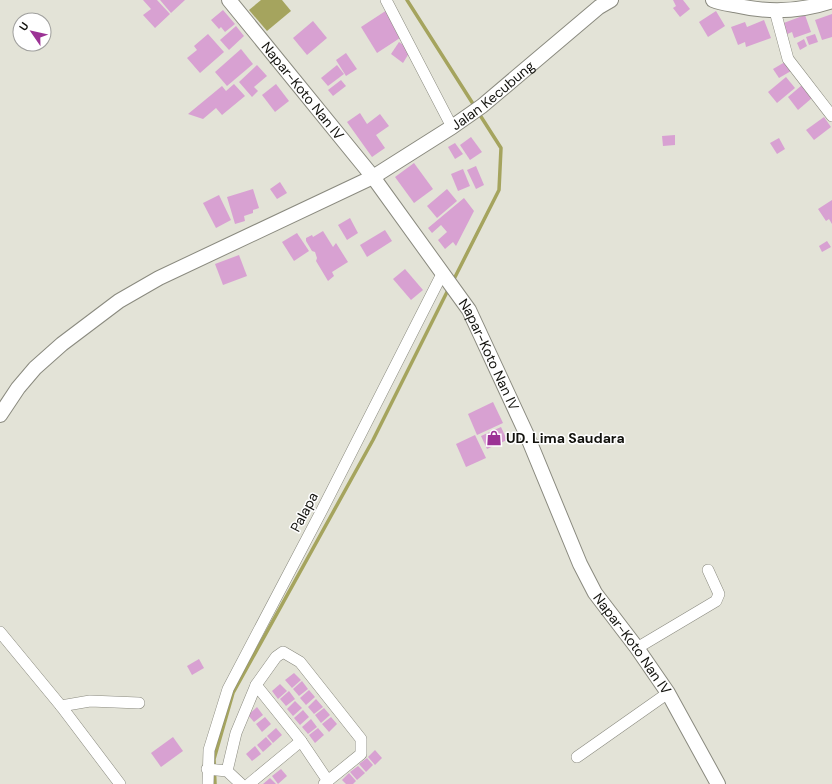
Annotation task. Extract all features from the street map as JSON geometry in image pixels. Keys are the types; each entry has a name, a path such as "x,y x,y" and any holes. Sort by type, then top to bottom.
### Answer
{"street":[{"name":"Napar-Koto Nan IV","path":"229,0 373,176 443,276 469,310 526,433 580,564 595,593 637,648 668,694 718,784"},
{"path":"386,0 452,127"},
{"name":"Jalan Kecubung","path":"0,415 18,388 35,368 62,344 119,301 159,278 373,176 452,127 482,106 599,4 611,0"},
{"path":"714,0 744,7 775,11 798,10 832,1"},
{"path":"775,11 788,59 832,116"},
{"name":"Palapa","path":"208,784 216,770 209,750 228,689 443,276"},
{"path":"637,648 716,600 719,594 708,570"},
{"path":"0,632 61,706 120,784"},
{"path":"241,784 216,770 236,733 256,685 276,657 283,652 300,662 361,739 361,754 326,782 301,741 256,685"},
{"path":"577,758 668,694"},
{"path":"61,706 90,701 138,704"},
{"path":"249,784 301,741"}],"shaded area":[{"path":"261,0 282,0 291,11 267,31 249,10"}],"building":[{"path":"143,0 157,0 170,14 155,28 143,15 151,9"},
{"path":"160,0 185,0 171,13"},
{"path":"673,0 683,0 690,9 680,17 673,8 676,6"},
{"path":"223,10 235,24 225,32 221,27 219,29 211,20"},
{"path":"387,10 403,36 377,53 361,27"},
{"path":"716,11 725,26 708,37 699,22"},
{"path":"832,14 832,37 822,40 815,20"},
{"path":"805,15 811,32 794,38 792,32 785,35 781,24"},
{"path":"764,20 771,38 746,47 745,42 738,45 731,27 745,22 747,27"},
{"path":"313,21 327,38 307,55 293,38"},
{"path":"236,26 244,36 229,50 220,40"},
{"path":"208,34 224,52 200,73 187,58 197,50 194,46"},
{"path":"815,34 818,42 809,45 806,37"},
{"path":"804,39 807,46 800,50 797,43"},
{"path":"399,42 411,50 403,63 391,54"},
{"path":"241,49 253,64 227,86 215,72"},
{"path":"346,53 357,69 346,76 336,60"},
{"path":"785,62 791,71 779,78 773,69"},
{"path":"257,65 267,76 254,87 258,91 252,97 239,82"},
{"path":"337,65 344,74 328,86 321,78"},
{"path":"786,77 795,88 777,103 768,92"},
{"path":"341,80 346,86 333,96 328,90"},
{"path":"234,84 245,96 222,115 216,108 203,119 188,114 222,86 226,91"},
{"path":"276,84 289,101 275,112 262,95"},
{"path":"802,85 812,98 798,110 788,97"},
{"path":"360,113 367,124 380,114 389,126 376,135 385,148 372,157 347,122"},
{"path":"824,117 831,127 814,140 806,130"},
{"path":"675,135 675,145 663,146 662,136"},
{"path":"471,137 482,152 470,160 460,145"},
{"path":"779,138 785,149 777,154 770,143"},
{"path":"455,143 463,154 455,159 448,147"},
{"path":"414,163 433,189 414,203 395,177"},
{"path":"476,166 484,185 476,189 467,170"},
{"path":"463,169 470,186 458,191 451,174"},
{"path":"280,182 287,193 277,199 270,189"},
{"path":"253,189 259,208 253,210 253,213 244,216 245,221 235,224 227,197"},
{"path":"447,189 457,201 437,218 427,206"},
{"path":"219,195 231,220 216,228 203,203"},
{"path":"464,198 474,211 456,246 453,242 445,249 438,240 447,232 441,225 432,233 428,228"},
{"path":"832,200 832,224 829,219 826,221 818,209"},
{"path":"350,218 358,233 347,240 338,225"},
{"path":"385,230 392,241 367,257 360,245"},
{"path":"323,231 333,247 336,243 348,262 332,272 334,276 328,281 316,261 317,258 315,252 312,251 306,241 306,238 312,235 313,237"},
{"path":"297,233 309,251 294,261 282,242"},
{"path":"827,241 831,247 822,252 819,246"},
{"path":"239,255 247,276 223,285 215,264"},
{"path":"405,269 423,290 411,300 393,279"},
{"path":"493,402 503,423 477,435 468,414"},
{"path":"501,427 507,440 487,449 481,436"},
{"path":"475,435 486,458 466,467 456,444"},
{"path":"199,659 204,668 192,675 187,666"},
{"path":"294,673 301,680 292,688 285,680"},
{"path":"302,681 308,689 299,696 293,689"},
{"path":"280,684 287,691 278,699 272,691"},
{"path":"309,690 315,697 306,705 300,698"},
{"path":"289,691 295,699 286,706 280,699"},
{"path":"316,699 323,707 314,714 308,707"},
{"path":"295,701 302,708 293,716 287,709"},
{"path":"257,707 263,715 254,722 248,715"},
{"path":"324,708 330,715 321,723 315,715"},
{"path":"303,710 309,717 300,725 294,718"},
{"path":"265,717 271,724 262,732 256,724"},
{"path":"331,717 337,724 329,732 322,724"},
{"path":"311,719 317,727 308,734 302,727"},
{"path":"276,728 282,735 273,743 267,736"},
{"path":"318,728 324,735 315,743 309,735"},
{"path":"173,737 183,751 161,767 151,753"},
{"path":"266,737 272,744 263,752 257,745"},
{"path":"255,746 261,754 252,761 246,754"},
{"path":"375,750 382,758 375,765 368,757"},
{"path":"367,758 373,765 366,772 359,764"},
{"path":"358,766 365,773 357,780 350,772"},
{"path":"281,769 287,776 278,784 272,776"},
{"path":"349,773 356,781 353,784 346,784 342,780"},
{"path":"270,778 276,784 263,784"}],"waterway":[{"path":"407,0 475,107"},
{"path":"453,281 499,190 501,148 478,112"},
{"path":"215,784 214,759 233,693 373,440 449,288"}],"place":[{"name":"UD. Lima Saudara","path":"494,438"}]}
